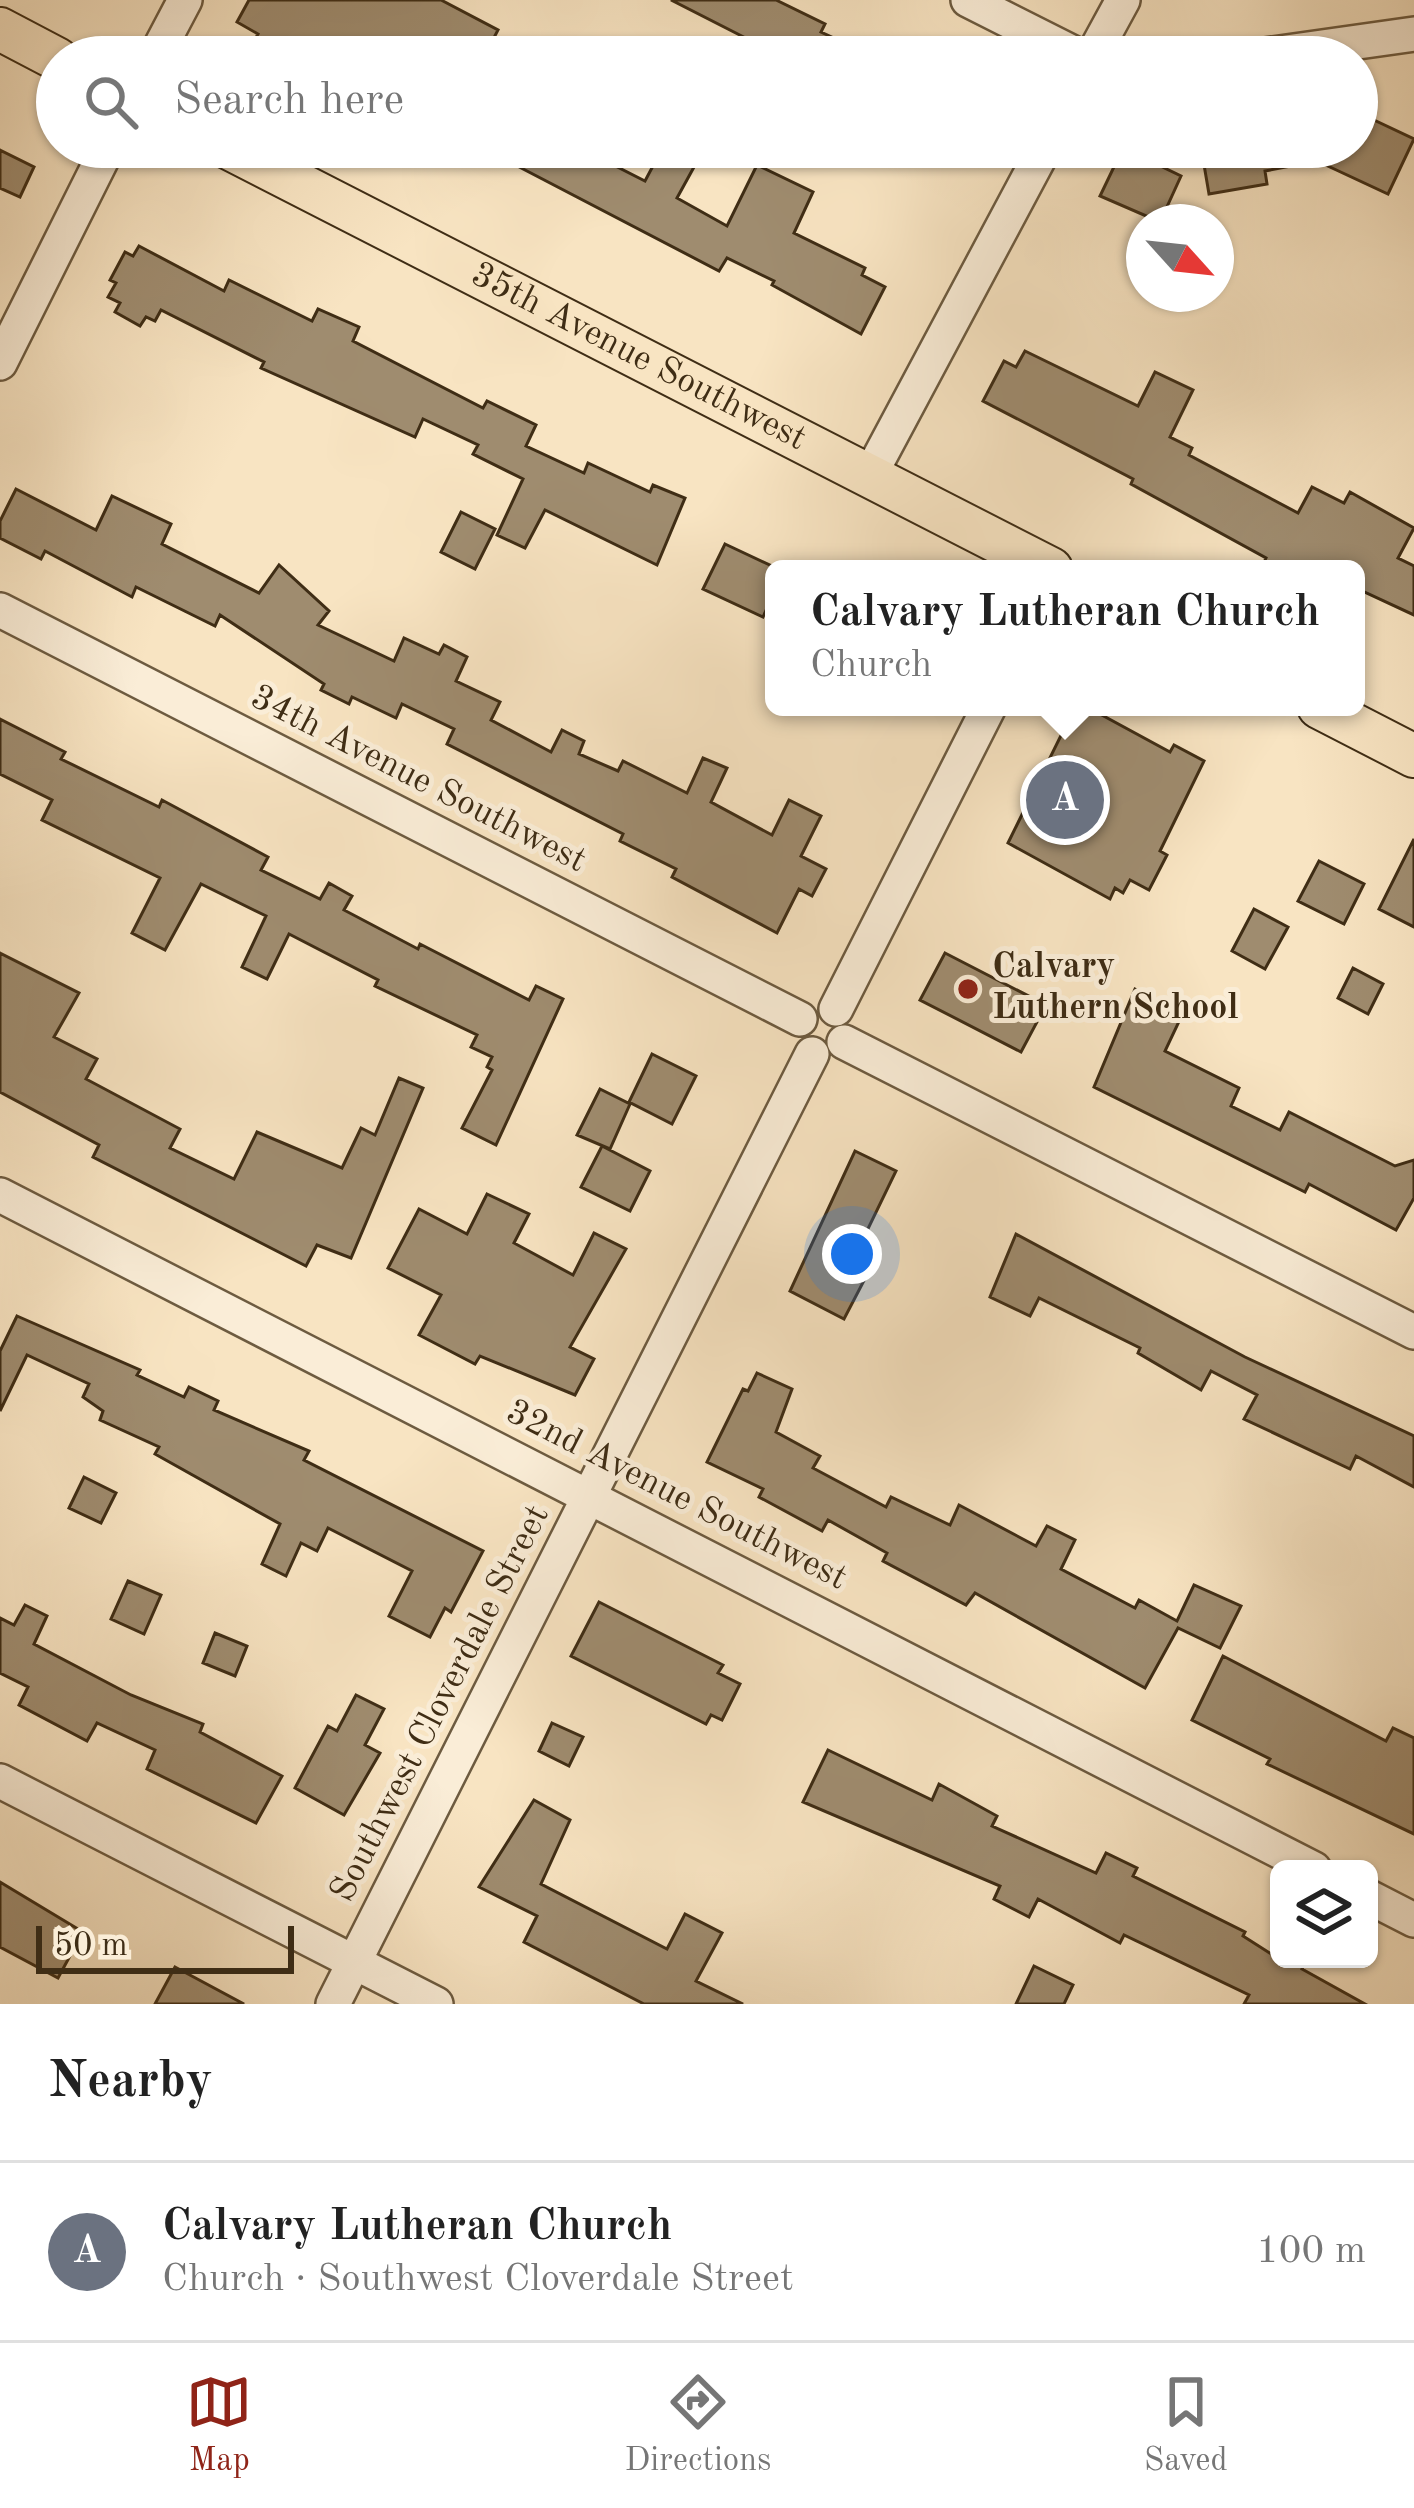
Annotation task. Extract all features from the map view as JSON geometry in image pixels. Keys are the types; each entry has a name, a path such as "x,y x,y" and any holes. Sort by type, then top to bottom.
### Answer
{"main road":[{"path":"0,29 36,48"},
{"name":"35th Avenue Southwest","path":"268,168 1034,560"},
{"path":"1336,716 1414,756"}],"street":[{"path":"166,36 185,0"},
{"path":"968,0 1039,36"},
{"path":"1103,36 1123,0"},
{"path":"1378,39 1414,34"},
{"path":"0,363 98,168"},
{"path":"870,475 1034,168"},
{"name":"34th Avenue Southwest","path":"0,610 800,1019 799,1040 831,1035"},
{"name":"Southwest Cloverdale Street","path":"333,2004 831,1035 985,716"},
{"path":"831,1035 1414,1332"},
{"name":"32nd Avenue Southwest","path":"0,1195 1297,1860"},
{"path":"0,1780 436,2004"},
{"path":"1378,1902 1414,1920"}],"building":[{"path":"249,0 441,0 498,30 495,36 257,36 237,22"},
{"path":"671,0 776,0 825,24 821,32 830,36 742,36"},
{"path":"1378,122 1414,139 1388,194 1332,168 1378,168"},
{"path":"0,150 34,167 20,197 0,188"},
{"path":"521,168 619,168 645,181 652,168 693,168 677,198 727,226 756,168 763,168 813,192 794,233 865,268 862,275 885,287 861,334 727,258 719,271"},
{"path":"1113,168 1164,168 1181,176 1168,204 1126,207 1100,196"},
{"path":"1205,168 1281,168 1265,171 1267,184 1209,194"},
{"path":"139,246 224,291 229,280 312,321 318,309 359,327 353,341 483,408 487,401 536,425 526,446 584,473 588,463 650,492 653,485 685,498 657,565 545,510 525,548 497,535 523,479 473,454 478,445 423,419 415,437 261,368 264,362 161,310 155,321 146,317 140,326 115,312 120,303 108,297 116,283 110,280 125,252 133,256"},
{"path":"1025,351 1138,406 1155,372 1193,390 1170,437 1192,448 1189,455 1298,513 1312,487 1344,503 1350,492 1414,528 1398,558 1414,566 1414,615 1365,592 1365,560 1265,560 1131,484 1133,479 983,401 1004,361 1016,367"},
{"path":"16,489 96,530 112,496 171,524 162,544 259,593 279,565 329,611 318,625 394,661 404,638 439,654 444,645 467,657 456,681 500,702 491,720 551,752 562,730 584,741 579,754 618,771 623,761 687,793 703,758 727,768 711,802 772,835 789,800 821,816 801,856 826,869 812,896 799,889 777,933 672,877 676,869 620,841 623,834 447,744 454,729 402,704 396,718 352,697 349,704 321,690 324,684 220,615 215,626 136,587 132,597 45,551 41,559 0,538 0,521"},
{"path":"461,512 495,529 475,569 441,552"},
{"path":"725,544 765,563 763,617 703,589"},
{"path":"1071,716 1104,716 1170,752 1174,745 1204,761 1160,851 1167,855 1149,890 1130,880 1123,893 1115,888 1110,899 1008,843"},
{"path":"0,719 65,752 61,759 159,807 162,800 268,857 261,870 320,899 329,883 352,896 344,910 418,949 420,944 529,1000 536,986 563,999 496,1145 462,1128 492,1070 487,1067 492,1057 471,1047 477,1035 375,986 378,980 289,934 267,979 242,967 266,916 201,884 165,950 132,933 160,878 42,820 52,800 0,774"},
{"path":"1414,839 1414,927 1379,909"},
{"path":"1319,861 1364,884 1344,924 1298,901"},
{"path":"1254,909 1288,927 1265,969 1232,951"},
{"path":"0,953 79,993 54,1037 97,1059 86,1079 180,1129 170,1148 234,1179 257,1132 342,1168 361,1128 375,1135 399,1078 423,1088 351,1258 317,1245 306,1266 93,1157 99,1145 0,1092"},
{"path":"945,953 1046,1005 1021,1052 920,1000"},
{"path":"1353,968 1383,984 1368,1014 1338,998"},
{"path":"1135,989 1183,1013 1165,1051 1239,1088 1231,1106 1280,1130 1289,1112 1395,1166 1414,1160 1414,1198 1396,1230 1309,1184 1305,1192 1094,1087"},
{"path":"652,1054 696,1076 672,1124 629,1102"},
{"path":"600,1089 630,1104 610,1149 577,1135"},
{"path":"602,1146 650,1171 630,1211 581,1187"},
{"path":"855,1151 896,1171 863,1239 875,1245 864,1266 870,1269 844,1319 790,1291"},
{"path":"487,1194 529,1214 514,1243 573,1275 594,1233 626,1249 570,1347 594,1359 575,1395 480,1356 475,1364 419,1335 441,1295 388,1268 419,1209 467,1234"},
{"path":"1016,1234 1245,1357 1414,1436 1414,1487 1356,1456 1350,1469 1244,1419 1257,1395 1211,1371 1201,1390 1138,1353 1140,1348 1039,1298 1030,1316 990,1297"},
{"path":"17,1316 140,1370 137,1375 184,1397 189,1387 218,1401 214,1410 309,1451 304,1460 483,1551 451,1612 445,1608 430,1637 389,1616 412,1571 328,1528 317,1551 301,1543 286,1576 262,1564 280,1524 155,1454 159,1447 100,1420 103,1411 83,1397 89,1384 27,1355 0,1411 0,1351"},
{"path":"757,1373 792,1389 776,1432 820,1456 813,1468 886,1507 891,1497 950,1525 959,1505 1036,1546 1047,1526 1075,1540 1061,1569 1135,1608 1139,1600 1177,1621 1194,1585 1241,1606 1220,1648 1178,1628 1145,1688 975,1593 966,1605 883,1561 887,1553 828,1520 822,1531 759,1497 763,1489 707,1462 743,1389 748,1391"},
{"path":"84,1477 116,1493 101,1523 69,1508"},
{"path":"128,1581 161,1595 144,1634 111,1619"},
{"path":"599,1602 723,1665 718,1673 740,1684 722,1720 711,1715 706,1724 571,1656"},
{"path":"25,1605 47,1616 34,1644 131,1695 203,1724 200,1732 282,1776 256,1823 147,1769 155,1750 97,1723 87,1741 19,1705 28,1687 0,1673 0,1618 14,1625"},
{"path":"215,1633 247,1646 235,1676 203,1663"},
{"path":"1223,1656 1386,1741 1393,1728 1414,1738 1414,1834 1267,1764 1270,1759 1192,1720"},
{"path":"356,1695 384,1709 365,1745 380,1753 344,1815 295,1788 328,1726 337,1731"},
{"path":"552,1723 583,1737 569,1766 539,1751"},
{"path":"828,1750 932,1800 939,1784 997,1816 992,1826 1096,1873 1106,1853 1137,1868 1133,1876 1245,1932 1243,1936 1270,1953 1270,1968 1303,1968 1365,2004 1244,2004 1249,1995 1124,1935 1120,1943 1038,1899 1029,1917 994,1899 1000,1886 803,1802"},
{"path":"534,1800 570,1820 541,1884 667,1949 685,1914 722,1933 696,1981 743,2004 644,2004 524,1942 537,1916 479,1887"},
{"path":"0,1882 83,1932 58,1978 0,1947"},
{"path":"1034,1966 1073,1985 1064,2004 1016,2004"},
{"path":"175,1967 244,2004 155,2004"}],"place":[{"name":"Calvary Lutheran Church","path":"1065,800"},
{"name":"Calvary Luthern School","path":"968,989"}]}
